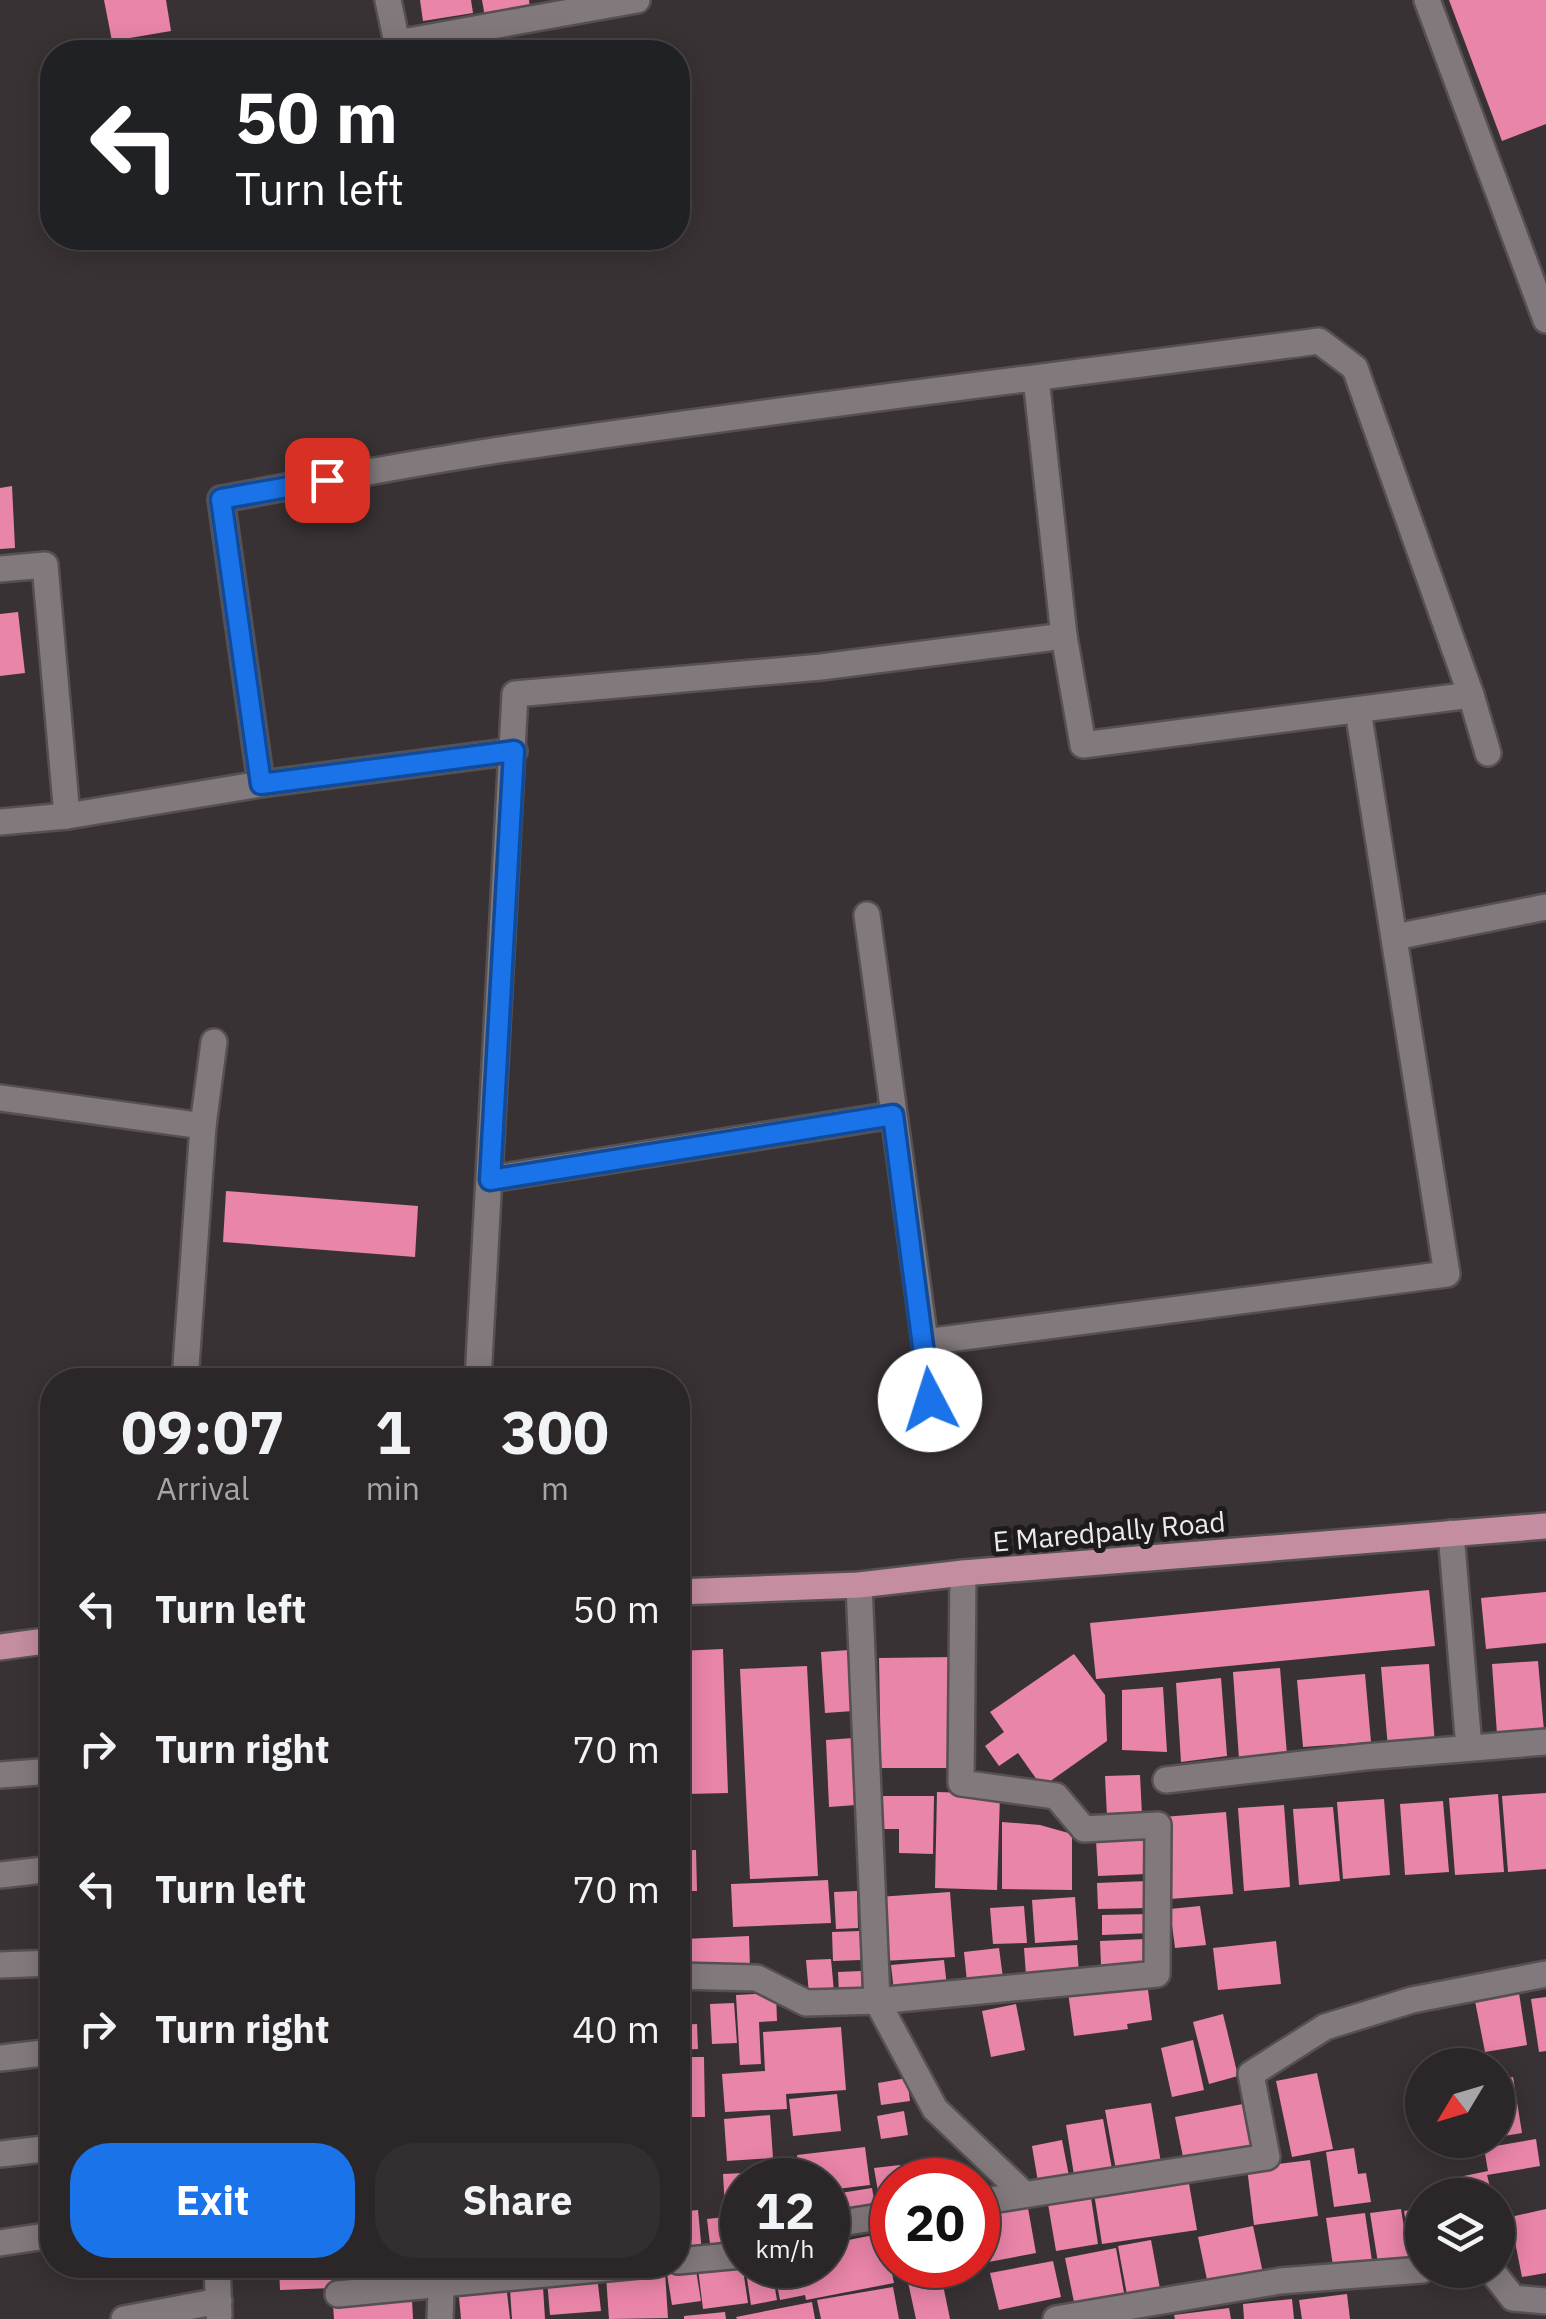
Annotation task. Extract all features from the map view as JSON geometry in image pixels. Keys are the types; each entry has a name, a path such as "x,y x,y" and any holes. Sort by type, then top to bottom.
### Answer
{"main road":[{"name":"E Maredpally Road","path":"690,1592 859,1585 963,1573 1546,1526"},
{"path":"0,1648 40,1642"}],"street":[{"path":"388,0 396,40"},
{"path":"414,40 636,0"},
{"path":"1428,0 1546,320"},
{"path":"261,784 221,499 502,449 1319,342 1355,368 1488,753"},
{"path":"1036,378 1064,636 1083,745 1471,695"},
{"path":"0,569 46,565 67,816"},
{"path":"479,1368 514,694 820,666 1064,636"},
{"path":"925,1342 1447,1274 1358,710"},
{"path":"0,822 67,816 261,784 514,751"},
{"path":"1395,937 1546,907"},
{"path":"867,916 930,1400"},
{"path":"186,1368 203,1126 214,1042"},
{"path":"0,1098 203,1126"},
{"path":"490,1180 893,1115"},
{"path":"1450,1533 1469,1748"},
{"path":"690,1976 757,1978 806,2003 877,2002 1157,1974 1158,1825 1084,1829 1056,1796 962,1783 963,1573"},
{"path":"859,1585 877,2002 935,2109 1024,2194"},
{"path":"1166,1780 1546,1742"},
{"path":"0,1776 40,1772"},
{"path":"0,1875 40,1870"},
{"path":"0,1965 40,1963"},
{"path":"1000,2198 1267,2157 1251,2074 1325,2027 1412,2000 1546,1974"},
{"path":"0,2058 40,2053"},
{"path":"0,2154 40,2149"},
{"path":"0,2243 40,2238"},
{"path":"690,2260 720,2257"},
{"path":"1056,2319 1280,2282 1405,2271"},
{"path":"124,2319 219,2310 218,2278"},
{"path":"338,2294 426,2278"},
{"path":"440,2319 442,2278"},
{"path":"1504,2288 1512,2298 1546,2302"}],"building":[{"path":"104,0 166,0 171,31 112,40"},
{"path":"420,0 471,0 473,13 423,21"},
{"path":"482,0 529,0 530,9 485,17"},
{"path":"1449,0 1546,0 1546,124 1502,141"},
{"path":"12,486 15,548 0,549 0,488"},
{"path":"18,612 25,673 0,676 0,614"},
{"path":"226,1191 418,1206 415,1257 223,1242"},
{"path":"1429,1590 1435,1646 1096,1679 1090,1623"},
{"path":"1546,1592 1546,1643 1486,1649 1481,1598"},
{"path":"723,1649 728,1793 690,1794 690,1650"},
{"path":"849,1650 853,1711 825,1713 821,1652"},
{"path":"1074,1654 1105,1695 1107,1741 1042,1787 1018,1753 999,1766 985,1746 1004,1732 990,1712"},
{"path":"955,1657 956,1768 881,1768 879,1658"},
{"path":"1538,1661 1544,1731 1497,1734 1492,1664"},
{"path":"1429,1664 1435,1745 1388,1748 1381,1667"},
{"path":"807,1666 818,1876 750,1879 740,1669"},
{"path":"1280,1668 1287,1755 1239,1759 1233,1672"},
{"path":"1365,1674 1371,1742 1303,1747 1297,1680"},
{"path":"1221,1678 1227,1756 1181,1762 1176,1683"},
{"path":"1163,1687 1167,1752 1122,1750 1122,1690"},
{"path":"853,1738 856,1805 829,1807 826,1740"},
{"path":"1140,1775 1142,1815 1107,1816 1105,1776"},
{"path":"937,1792 1000,1794 997,1890 935,1888"},
{"path":"1546,1793 1546,1869 1508,1872 1502,1796"},
{"path":"1498,1794 1504,1872 1455,1875 1449,1798"},
{"path":"879,1796 934,1796 933,1854 899,1853 899,1829 879,1829"},
{"path":"1384,1799 1390,1875 1343,1879 1337,1802"},
{"path":"1443,1801 1449,1872 1405,1875 1400,1804"},
{"path":"1284,1805 1290,1887 1244,1891 1238,1808"},
{"path":"1333,1807 1340,1881 1299,1885 1293,1809"},
{"path":"1226,1812 1233,1894 1170,1899 1163,1817"},
{"path":"1002,1822 1040,1825 1072,1834 1072,1890 1002,1889"},
{"path":"1145,1838 1146,1874 1098,1876 1096,1840"},
{"path":"690,1850 696,1850 697,1891 690,1891"},
{"path":"828,1880 831,1923 733,1927 731,1884"},
{"path":"1147,1881 1148,1908 1098,1909 1097,1883"},
{"path":"857,1891 858,1928 836,1929 834,1892"},
{"path":"950,1892 955,1957 883,1961 878,1897"},
{"path":"1075,1897 1078,1940 1035,1943 1032,1900"},
{"path":"1024,1906 1027,1943 993,1944 990,1908"},
{"path":"1200,1906 1206,1945 1175,1948 1170,1909"},
{"path":"1151,1914 1152,1933 1102,1935 1102,1915"},
{"path":"860,1931 861,1960 833,1961 832,1932"},
{"path":"749,1936 750,1969 690,1972 690,1939"},
{"path":"1146,1939 1147,1963 1101,1965 1100,1941"},
{"path":"1276,1941 1281,1984 1218,1990 1213,1948"},
{"path":"1077,1945 1079,1973 1026,1975 1024,1948"},
{"path":"999,1948 1003,1978 967,1982 964,1952"},
{"path":"831,1959 834,1992 809,1994 806,1960"},
{"path":"944,1960 947,1987 894,1992 891,1965"},
{"path":"861,1971 862,1993 839,1994 838,1972"},
{"path":"1147,1982 1152,2020 1127,2024 1128,2029 1074,2036 1068,1992"},
{"path":"776,1993 777,2021 759,2022 761,2064 740,2065 736,1995"},
{"path":"1519,1993 1527,2045 1484,2048 1475,2001"},
{"path":"1546,1997 1546,2051 1539,2052 1531,1999"},
{"path":"734,2003 737,2043 712,2044 710,2004"},
{"path":"1016,2004 1025,2050 991,2057 982,2011"},
{"path":"1223,2014 1238,2076 1209,2084 1193,2022"},
{"path":"690,2024 697,2024 698,2049 690,2049"},
{"path":"841,2027 846,2090 786,2094 787,2109 725,2112 722,2074 765,2071 763,2032"},
{"path":"1193,2040 1204,2090 1172,2097 1161,2048"},
{"path":"690,2057 704,2057 705,2117 690,2117"},
{"path":"1317,2073 1333,2149 1292,2157 1276,2081"},
{"path":"907,2078 910,2101 881,2105 878,2083"},
{"path":"1515,2089 1522,2133 1515,2134"},
{"path":"837,2094 841,2131 793,2136 789,2099"},
{"path":"1151,2103 1161,2163 1116,2170 1105,2110"},
{"path":"1243,2104 1253,2154 1185,2167 1175,2117"},
{"path":"904,2111 908,2135 881,2139 877,2116"},
{"path":"770,2115 773,2158 727,2158 724,2119"},
{"path":"1103,2119 1112,2169 1074,2175 1066,2125"},
{"path":"1536,2139 1540,2166 1487,2175 1488,2178 1454,2178 1488,2171 1486,2158 1515,2158 1515,2143"},
{"path":"1062,2140 1069,2176 1038,2182 1032,2146"},
{"path":"865,2147 870,2185 850,2187 850,2158 797,2155"},
{"path":"1354,2148 1358,2174 1366,2173 1371,2202 1334,2207 1326,2152"},
{"path":"1310,2160 1318,2216 1254,2225 1247,2168"},
{"path":"1187,2172 1197,2230 1102,2244 1093,2187"},
{"path":"870,2188 870,2212 850,2215 850,2192"},
{"path":"1090,2191 1098,2244 1056,2251 1047,2198"},
{"path":"1028,2208 1036,2253 1000,2260 1000,2214"},
{"path":"1401,2209 1405,2260 1378,2263 1370,2213"},
{"path":"1546,2209 1546,2273 1522,2277 1515,2216"},
{"path":"698,2210 702,2253 690,2254 690,2211"},
{"path":"1365,2213 1372,2261 1333,2266 1326,2218"},
{"path":"720,2218 720,2251 711,2252 707,2219"},
{"path":"1253,2226 1264,2278 1209,2289 1198,2237"},
{"path":"870,2236 870,2288 806,2300 805,2295 780,2300 778,2288 850,2288 850,2240"},
{"path":"1151,2240 1161,2294 1128,2300 1118,2246"},
{"path":"1116,2248 1125,2298 1075,2307 1065,2258"},
{"path":"1053,2261 1061,2297 999,2310 994,2288 1000,2288 1000,2271"},
{"path":"720,2266 720,2288 746,2288 748,2303 703,2309 698,2269"},
{"path":"696,2270 701,2301 672,2305 668,2278 690,2278 690,2271"},
{"path":"280,2278 331,2278 332,2288 280,2290"},
{"path":"335,2278 363,2278 364,2287 336,2289"},
{"path":"366,2278 412,2278 413,2283 367,2287"},
{"path":"597,2278 601,2311 550,2315 547,2280"},
{"path":"606,2278 665,2278 668,2318 609,2319"},
{"path":"506,2283 510,2319 461,2319 458,2287"},
{"path":"543,2287 545,2319 512,2319 510,2290"},
{"path":"748,2288 775,2288 777,2300 751,2305"},
{"path":"893,2288 899,2319 821,2319 817,2300"},
{"path":"909,2288 944,2288 950,2319 916,2319"},
{"path":"1347,2294 1350,2319 1302,2319 1299,2300"},
{"path":"412,2299 413,2319 334,2319 333,2305"},
{"path":"1292,2299 1294,2319 1244,2319 1243,2304"},
{"path":"812,2302 815,2319 736,2317"},
{"path":"1229,2308 1231,2319 1175,2319 1174,2315"},
{"path":"725,2312 726,2319 684,2319 684,2316"}],"route":[{"path":"327,480 221,499 261,784 514,751 490,1180 893,1115 930,1400"}]}
